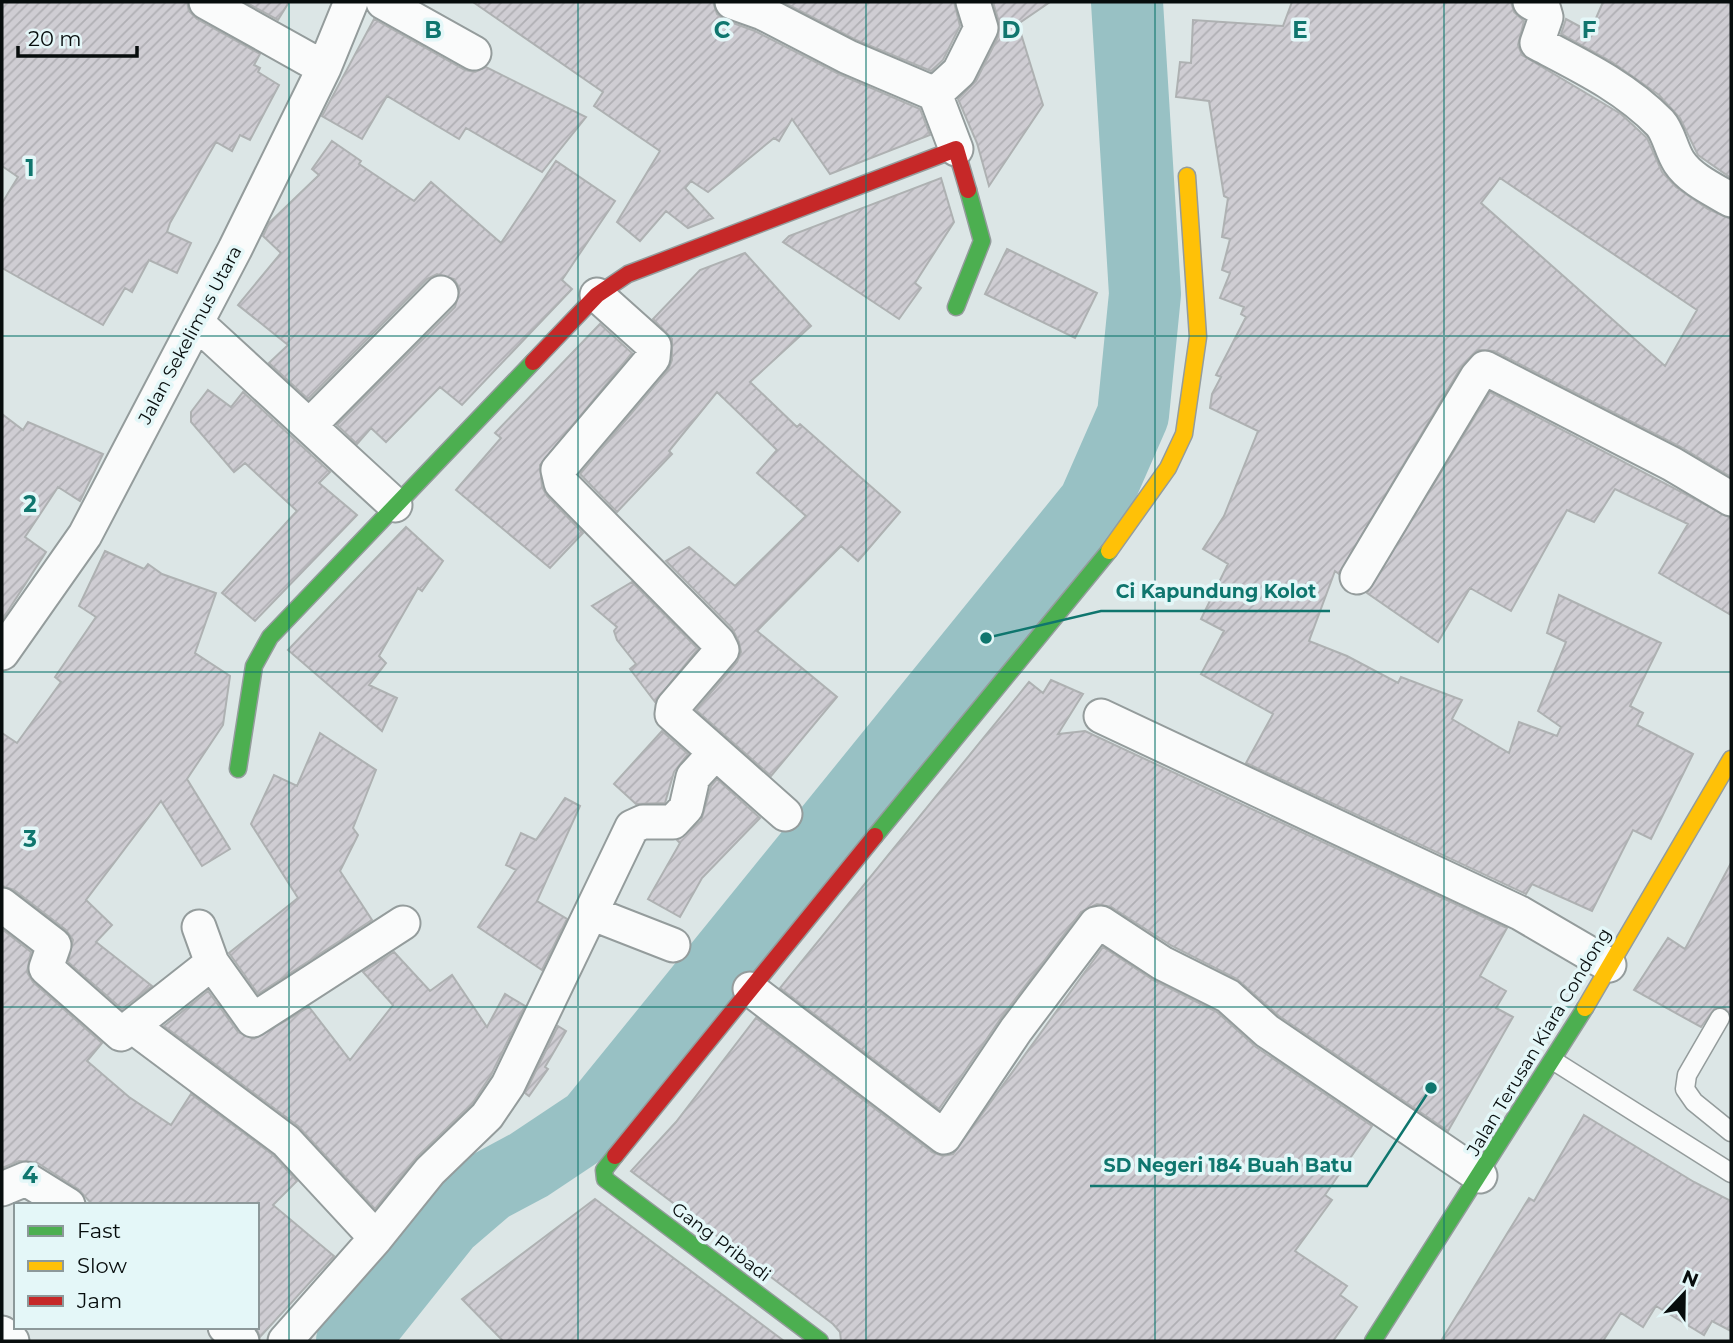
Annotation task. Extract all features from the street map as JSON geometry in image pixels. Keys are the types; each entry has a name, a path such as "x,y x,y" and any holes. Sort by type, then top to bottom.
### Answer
{"street":[{"path":"206,2 324,68"},
{"name":"Jalan Sekelimus Utara","path":"2,653 85,535 197,323 324,68 351,2"},
{"path":"383,2 474,53"},
{"path":"732,2 763,13 848,57 935,94 956,149 982,241 956,307"},
{"path":"935,94 959,72 981,28 973,2"},
{"path":"1530,2 1544,10 1546,17 1537,43 1608,80 1623,92 1662,125 1679,163 1699,180 1731,200"},
{"path":"238,769 254,666 270,637 597,295 628,274 956,149"},
{"path":"1187,176 1198,337 1184,434 1168,468 1139,513 1094,571 750,989 944,1137 1038,998 1096,924 1101,923 1162,963 1228,996 1267,1031 1480,1176"},
{"path":"310,425 441,293"},
{"path":"597,295 654,345 653,358 558,470 561,483 719,642 722,650 671,711 785,814"},
{"path":"197,323 395,505"},
{"path":"1357,577 1477,377 1485,368 1672,464 1731,499"},
{"path":"1101,716 1520,912 1609,965"},
{"path":"285,1341 376,1238 430,1171 487,1116 508,1085 632,827 643,822 673,822 686,808 693,778 715,753"},
{"name":"Jalan Terusan Kiara Condong","path":"1373,1341 1553,1060 1729,768"},
{"path":"2,905 54,945 46,968 119,1037 286,1141 376,1238"},
{"path":"591,913 673,945"},
{"path":"199,927 212,963 253,1020 402,923"},
{"path":"119,1037 212,963"},
{"name":"Gang Pribadi","path":"750,989 604,1170 605,1179 820,1341"},
{"path":"2,1189 26,1179 65,1203"},
{"path":"227,1329 242,1341"},
{"path":"2,1334 12,1341"}],"lane":[{"path":"1720,1018 1687,1075 1685,1089 1694,1102 1731,1132"},
{"path":"1553,1060 1731,1173"}],"building":[{"path":"2,2 187,2 189,11 197,19 260,54 254,65 260,68 258,72 279,85 250,140 240,135 232,151 216,142 170,223 167,232 191,243 177,273 149,260 132,292 125,288 103,325 2,268 2,203 18,177 2,166"},
{"path":"245,2 289,2 278,20"},
{"path":"473,2 713,2 717,14 725,20 755,31 839,74 920,109 930,135 830,174 792,119 779,141 774,138 708,192 691,181 685,188 713,218 688,228 666,211 640,241 617,222 660,151 594,106 603,92"},
{"path":"783,2 954,2 960,26 943,60 931,71 856,40"},
{"path":"993,2 1050,2 1018,24 1043,105 989,186 977,143 958,99 976,81 998,37 999,22"},
{"path":"1292,2 1511,2 1514,12 1524,21 1518,45 1522,55 1621,114 1647,138 1662,172 1676,187 1708,209 1731,219 1731,477 1681,447 1494,351 1478,350 1461,367 1339,574 1335,571 1309,641 1347,656 1398,683 1401,677 1462,700 1452,719 1509,753 1519,722 1557,736 1561,727 1538,711 1566,642 1547,633 1559,595 1661,643 1630,706 1643,713 1637,725 1693,754 1651,839 1633,830 1592,911 1532,884 1526,894 1246,763 1273,714 1201,674 1224,631 1201,619 1228,564 1203,549 1224,516 1258,431 1210,408 1212,394 1221,377 1216,375 1246,317 1241,314 1244,307 1220,298 1230,273 1222,270 1230,239 1222,237 1228,198 1224,196 1209,101 1176,97 1180,62 1191,63 1193,20 1283,26","holes":["1500,178 1697,310 1665,366 1481,203"]},
{"path":"1603,2 1731,2 1731,178 1698,155 1680,118 1659,95 1612,62 1561,34 1566,19 1590,32"},
{"path":"374,19 465,70 475,72 486,67 586,117 542,172 466,128 459,139 387,96 362,139 322,116"},
{"path":"332,141 361,161 359,164 414,201 431,182 501,243 556,161 615,201 562,280 572,289 462,405 440,387 386,442 371,428 357,444 337,425 455,307 460,289 454,279 437,274 427,279 308,399 269,363 288,345 238,305 281,253 263,236 269,223 319,175 312,169"},
{"path":"941,178 954,222 915,283 921,288 899,319 783,242 789,236"},
{"path":"1007,249 1097,293 1075,338 985,294"},
{"path":"745,253 811,326 750,382 797,427 800,424 900,512 858,561 841,546 757,631 837,697 771,776 696,710 737,662 741,652 739,642 732,628 666,561 689,547 735,586 806,516 757,473 777,450 717,392 669,451 672,454 617,512 580,474 668,370 672,360 672,339 653,319 700,270"},
{"path":"600,324 632,353 540,465 542,487 547,496 583,533 550,568 456,490 501,438 495,433"},
{"path":"208,390 231,407 243,392 330,472 319,483 357,515 255,621 222,593 297,511 245,463 234,472 191,422 191,412"},
{"path":"1490,392 1731,518 1731,615 1659,573 1688,524 1615,489 1594,522 1567,510 1511,611 1470,588 1438,642 1367,593"},
{"path":"2,414 23,430 28,422 103,454 80,501 58,487 25,537 46,552 2,620"},
{"path":"406,527 443,561 422,591 418,588 379,656 386,663 369,685 397,698 382,731 288,650"},
{"path":"105,551 144,569 148,564 162,574 216,593 195,653 230,676 223,725 187,779 230,849 202,866 161,801 86,900 112,925 96,942 152,986 122,1009 68,962 73,940 66,930 14,890 2,886 2,733 17,743 61,682 55,677 96,617 79,606"},
{"path":"632,582 698,649 655,702 630,669 636,664 617,640 614,631 617,627 592,606"},
{"path":"1051,680 1083,694 1058,734 1085,731 1507,928 1480,976 1506,991 1496,1008 1513,1017 1448,1131 1279,1016 1237,979 1172,946 1111,907 1097,904 1081,912 1001,1018 939,1109 780,988 1029,682 1043,693"},
{"path":"662,731 688,754 674,772 665,803 636,804 614,784"},
{"path":"320,733 376,770 353,828 358,835 340,871 372,920 258,994 229,953 298,898 251,824 274,775 297,786"},
{"path":"717,779 760,818 702,878 680,917 648,899 680,843 677,840 701,821 711,786"},
{"path":"565,798 580,806 537,901 567,919 542,970 478,927 516,870 506,865 521,833 536,840"},
{"path":"1731,863 1731,1017 1725,1008 1715,1008 1701,1027 1634,990 1668,938 1685,949"},
{"path":"2,929 31,952 27,972 33,982 102,1043 87,1061 129,1097 171,1125 191,1094 273,1155 297,1181 273,1205 334,1256 260,1337 257,1330 259,1203 91,1203 78,1189 36,1162 19,1161 2,1168"},
{"path":"1103,947 1153,980 1217,1012 1256,1047 1372,1126 1325,1195 1332,1200 1295,1251 1347,1286 1340,1295 1357,1307 1333,1341 841,1341 840,1332 833,1324 631,1171 676,1122 756,1018 932,1152 943,1156 953,1154"},
{"path":"394,952 430,991 452,975 487,1027 505,994 525,1006 491,1075 472,1104 417,1157 375,1209 298,1126 164,1026 208,991 238,1032 254,1039 309,1007 350,1060 393,1005 363,972"},
{"path":"558,1026 566,1031 545,1067 548,1069 529,1096 525,1093"},
{"path":"1584,1115 1694,1182 1731,1201 1731,1331 1712,1321 1704,1335 1656,1306 1643,1327 1621,1313 1603,1341 1441,1341 1529,1198 1534,1201"},
{"path":"595,1199 784,1341 503,1341 462,1299"}],"waterway":[{"path":"352,1341 447,1222 488,1187 529,1165 592,1123 1094,504 1133,415 1145,294 1127,2"}],"traffic: fast":[{"path":"956,307 982,241 968,190"},
{"path":"238,769 254,666 270,637 533,362"},
{"path":"875,836 1109,551"},
{"path":"1373,1341 1585,1008"},
{"path":"615,1156 604,1170 605,1179 820,1341"}],"traffic: slow":[{"path":"1109,551 1168,468 1184,434 1198,337 1187,176"},
{"path":"1585,1008 1731,759"}],"traffic: jam":[{"path":"533,362 597,295 628,274 956,149 968,190"},
{"path":"615,1156 875,836"}],"place":[{"name":"Ci Kapundung Kolot","path":"986,638"},
{"name":"SD Negeri 184 Buah Batu","path":"1431,1088"}]}
